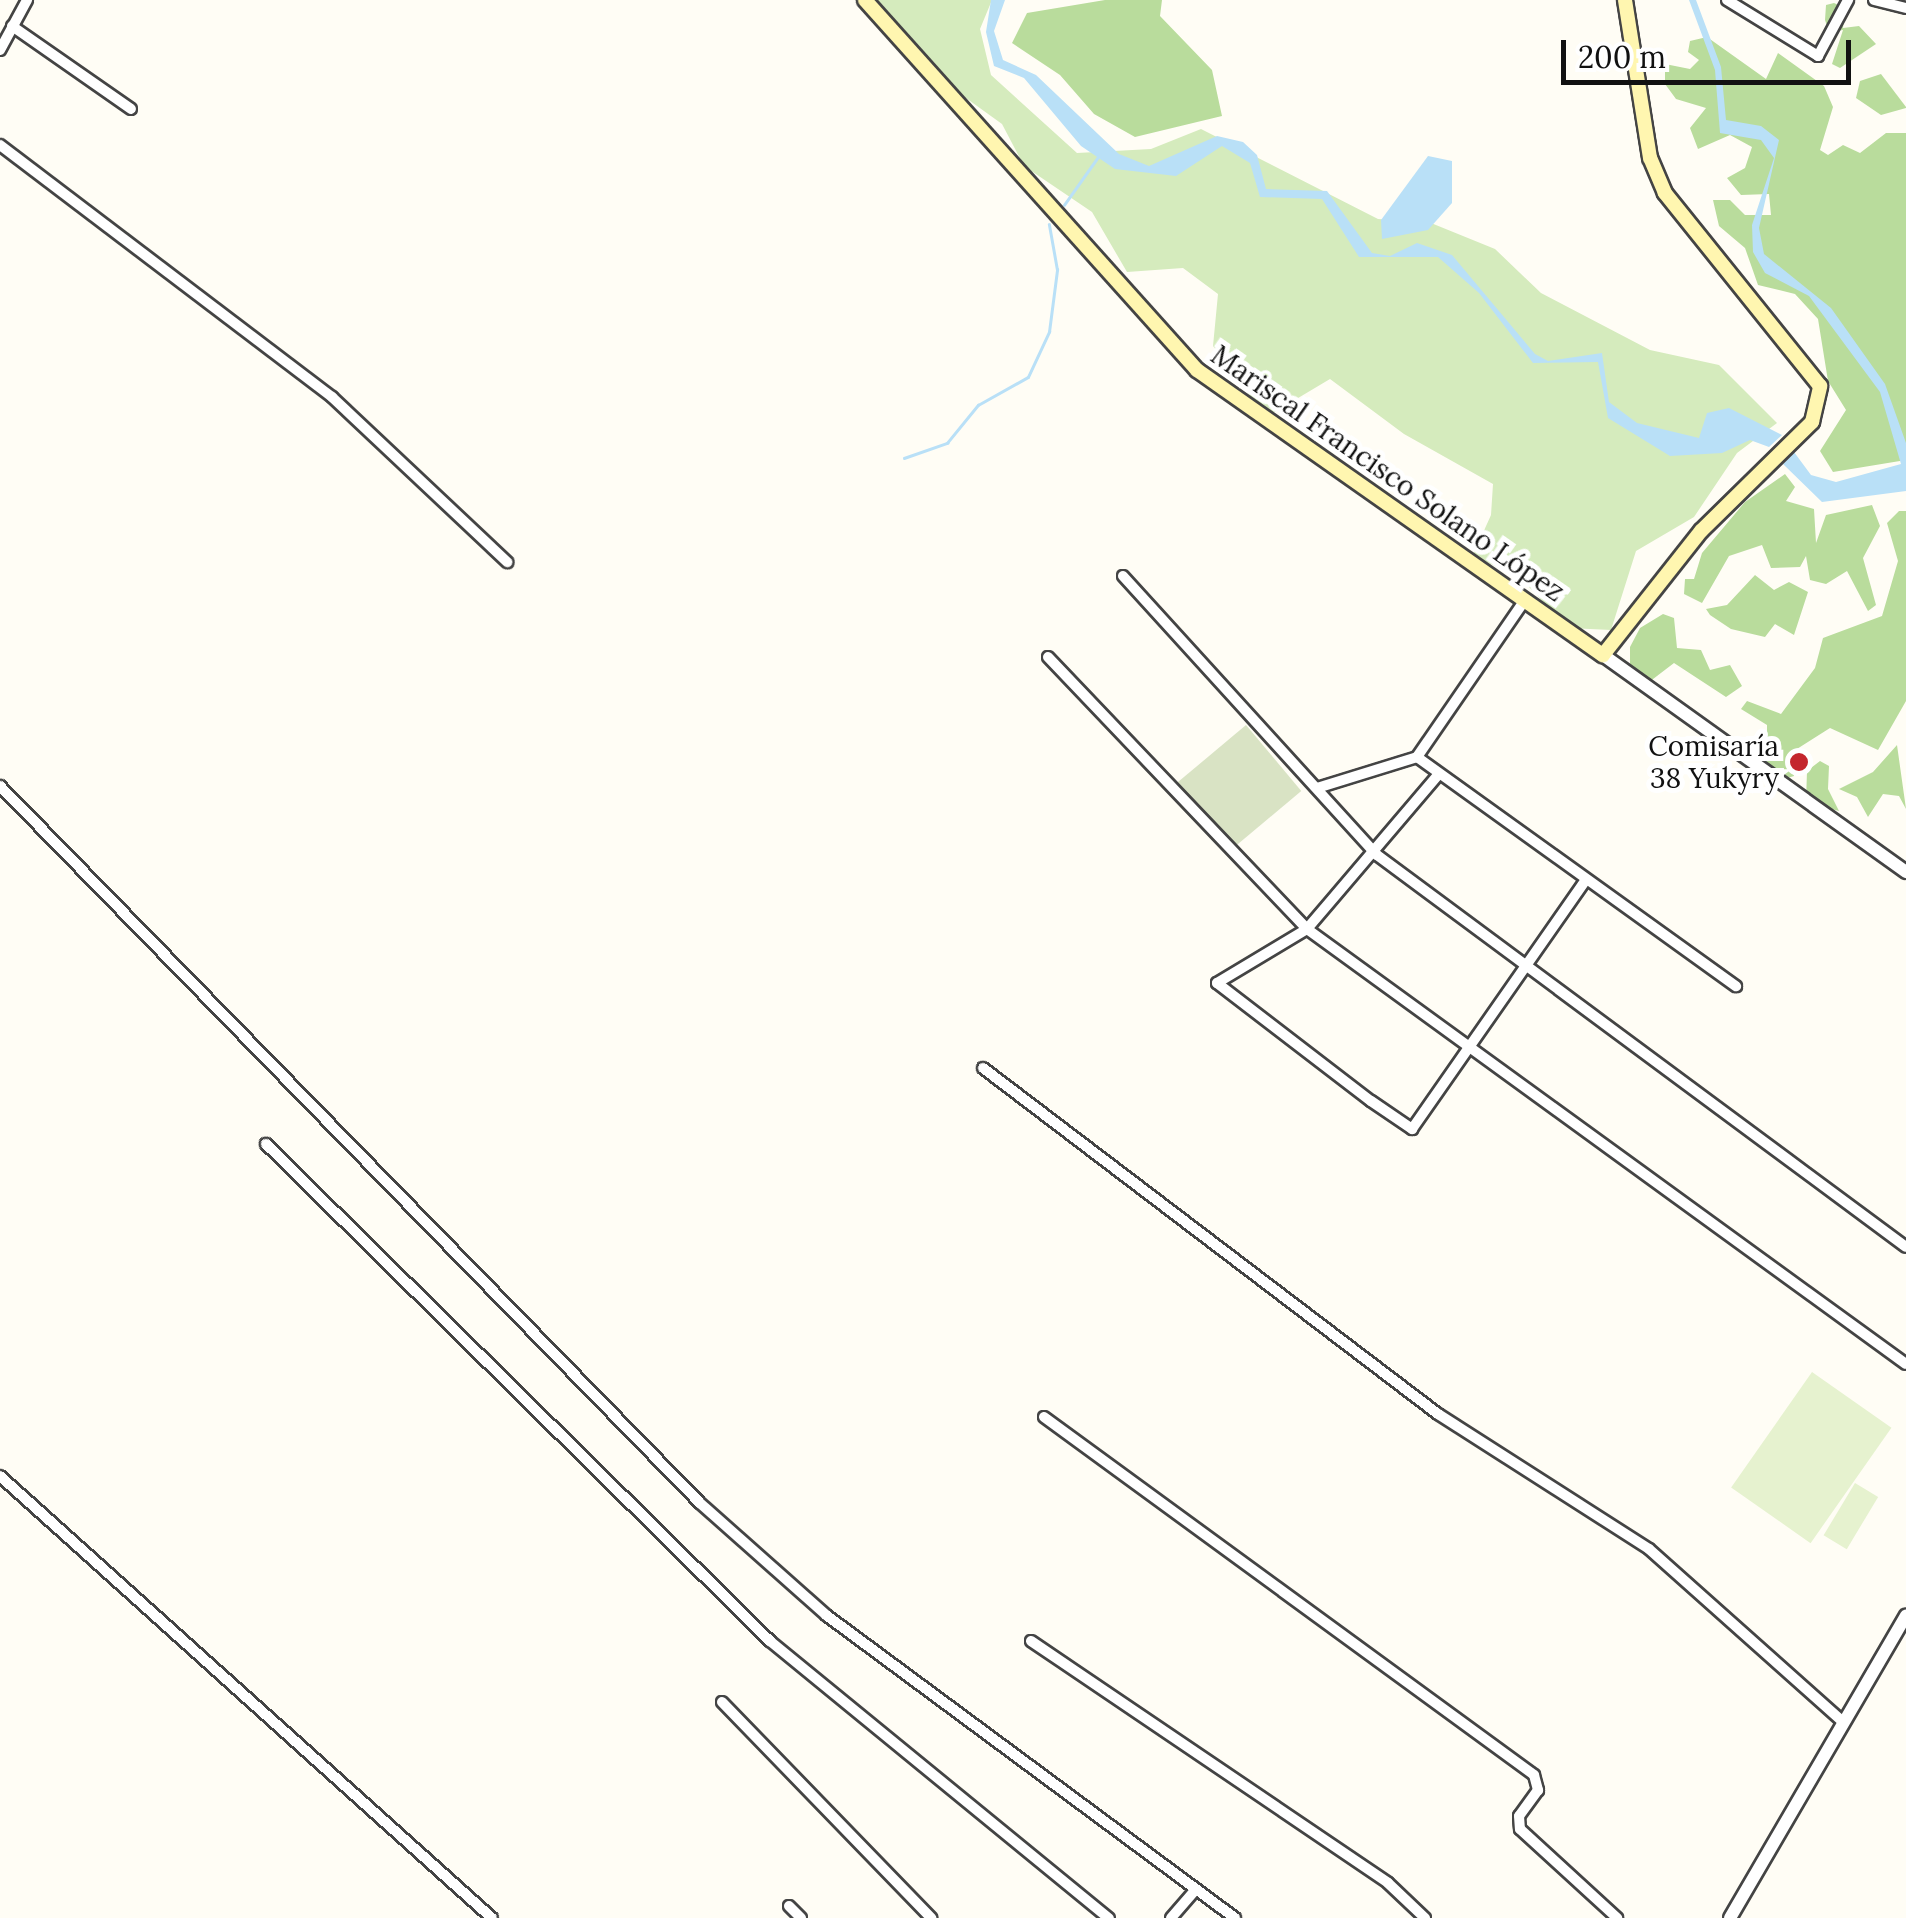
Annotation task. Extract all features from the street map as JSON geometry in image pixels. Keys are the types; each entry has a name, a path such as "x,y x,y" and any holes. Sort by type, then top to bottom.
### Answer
{"main road":[{"name":"Mariscal Francisco Solano López","path":"864,0 1197,370 1604,655"},
{"path":"1604,655 1701,530 1812,422 1820,386 1665,193 1650,158 1626,0"}],"street":[{"path":"0,50 27,0"},
{"path":"1727,0 1818,56 1848,0"},
{"path":"1874,0 1906,8"},
{"path":"12,26 132,109"},
{"path":"0,145 332,398 507,562"},
{"path":"1124,576 1377,856 1906,1247"},
{"path":"1317,788 1417,758 1524,600"},
{"name":"Mariscal Francisco Solano López","path":"1604,655 1906,872"},
{"path":"1048,657 1307,929 1906,1364"},
{"path":"1417,758 1736,986"},
{"path":"1438,775 1377,856 1307,929 1217,983 1412,1129 1585,880"},
{"path":"0,786 700,1503 826,1615 1235,1918"},
{"path":"983,1068 1438,1414 1649,1550 1843,1722"},
{"path":"266,1144 770,1641 1109,1918"},
{"path":"1044,1417 1534,1774 1538,1790 1519,1816 1520,1829 1617,1918"},
{"path":"0,1476 492,1918"},
{"path":"1730,1918 1906,1615"},
{"path":"1031,1641 1388,1883 1425,1918"},
{"path":"722,1702 930,1918"},
{"path":"1171,1918 1196,1889"},
{"path":"790,1906 801,1918"}],"green space":[{"path":"869,0 992,0 980,29 991,75 1077,153 1151,149 1201,129 1378,219 1431,223 1495,249 1541,293 1650,350 1719,365 1777,423 1737,453 1694,517 1636,551 1611,630 1569,628 1521,579 1473,555 1491,515 1493,484 1404,434 1330,379 1266,417 1213,346 1218,294 1183,268 1127,272 1092,212 1024,166 1002,124 916,62"},
{"path":"1105,0 1162,0 1160,16 1212,70 1222,116 1135,137 1094,114 1060,75 1012,43 1027,13"},
{"path":"1834,3 1845,8 1843,28 1859,26 1876,44 1840,68 1832,64 1843,30 1829,32 1825,20 1826,5"},
{"path":"1707,37 1766,79 1778,53 1824,86 1833,107 1820,150 1828,155 1843,145 1860,153 1886,133 1906,133 1906,460 1833,472 1820,451 1846,410 1828,381 1818,319 1795,294 1758,285 1745,248 1719,226 1713,200 1730,200 1745,215 1771,215 1769,194 1741,195 1727,178 1745,168 1752,147 1730,135 1698,149 1690,128 1706,108 1676,99 1665,84 1665,64 1690,69 1699,60 1688,52 1690,41"},
{"path":"1881,74 1906,108 1881,115 1856,98 1860,81"},
{"path":"1785,474 1795,487 1786,501 1814,509 1816,543 1826,515 1872,505 1880,526 1863,558 1876,605 1868,611 1847,571 1826,584 1810,580 1806,556 1800,567 1771,568 1762,545 1729,556 1702,603 1684,594 1685,579 1694,579 1702,553 1745,502"},
{"path":"1899,511 1906,511 1906,701 1878,750 1830,728 1789,754 1794,776 1784,779 1767,762 1767,725 1741,709 1747,701 1781,714 1815,668 1823,638 1882,616 1898,561 1887,523"},
{"path":"1755,575 1774,590 1789,582 1808,592 1794,635 1775,624 1765,637 1731,629 1706,609 1727,605"},
{"path":"1663,614 1674,618 1677,648 1701,650 1710,670 1730,665 1742,686 1726,697 1674,663 1640,689 1630,682 1630,647 1640,628"},
{"path":"1246,725 1301,791 1232,849 1177,783"},
{"path":"1897,745 1906,809 1899,796 1883,794 1868,817 1857,797 1839,789 1873,772"},
{"path":"1820,761 1829,766 1828,789 1839,811 1806,802 1807,771"},
{"path":"1812,1372 1891,1428 1811,1543 1731,1488"},
{"path":"1855,1483 1878,1497 1847,1549 1824,1535"}],"water":[{"path":"991,0 1005,0 994,31 1003,60 1036,75 1119,154 1149,166 1217,136 1243,142 1257,155 1266,189 1327,191 1372,253 1390,256 1417,243 1452,255 1535,354 1548,361 1602,353 1609,402 1637,423 1699,438 1707,413 1729,408 1782,435 1769,447 1750,440 1722,453 1670,456 1608,418 1598,362 1533,363 1479,293 1438,257 1359,257 1322,199 1260,197 1250,163 1222,146 1176,176 1115,169 1081,146 1024,78 994,66 986,32"},
{"path":"1689,0 1696,0 1721,67 1726,120 1761,126 1779,140 1759,228 1764,254 1831,308 1885,384 1906,443 1906,491 1822,502 1783,464 1794,452 1811,475 1836,482 1901,464 1880,392 1809,296 1765,273 1753,252 1752,225 1774,158 1761,140 1720,133 1715,70"},
{"path":"1428,156 1452,161 1452,203 1428,230 1382,239 1381,220"}],"waterway":[{"path":"1064,205 1098,157"},
{"path":"904,458 947,443 978,405 1028,377 1049,332 1057,270 1049,225"}],"place":[{"name":"Comisaría 38 Yukyry","path":"1799,762"}]}
